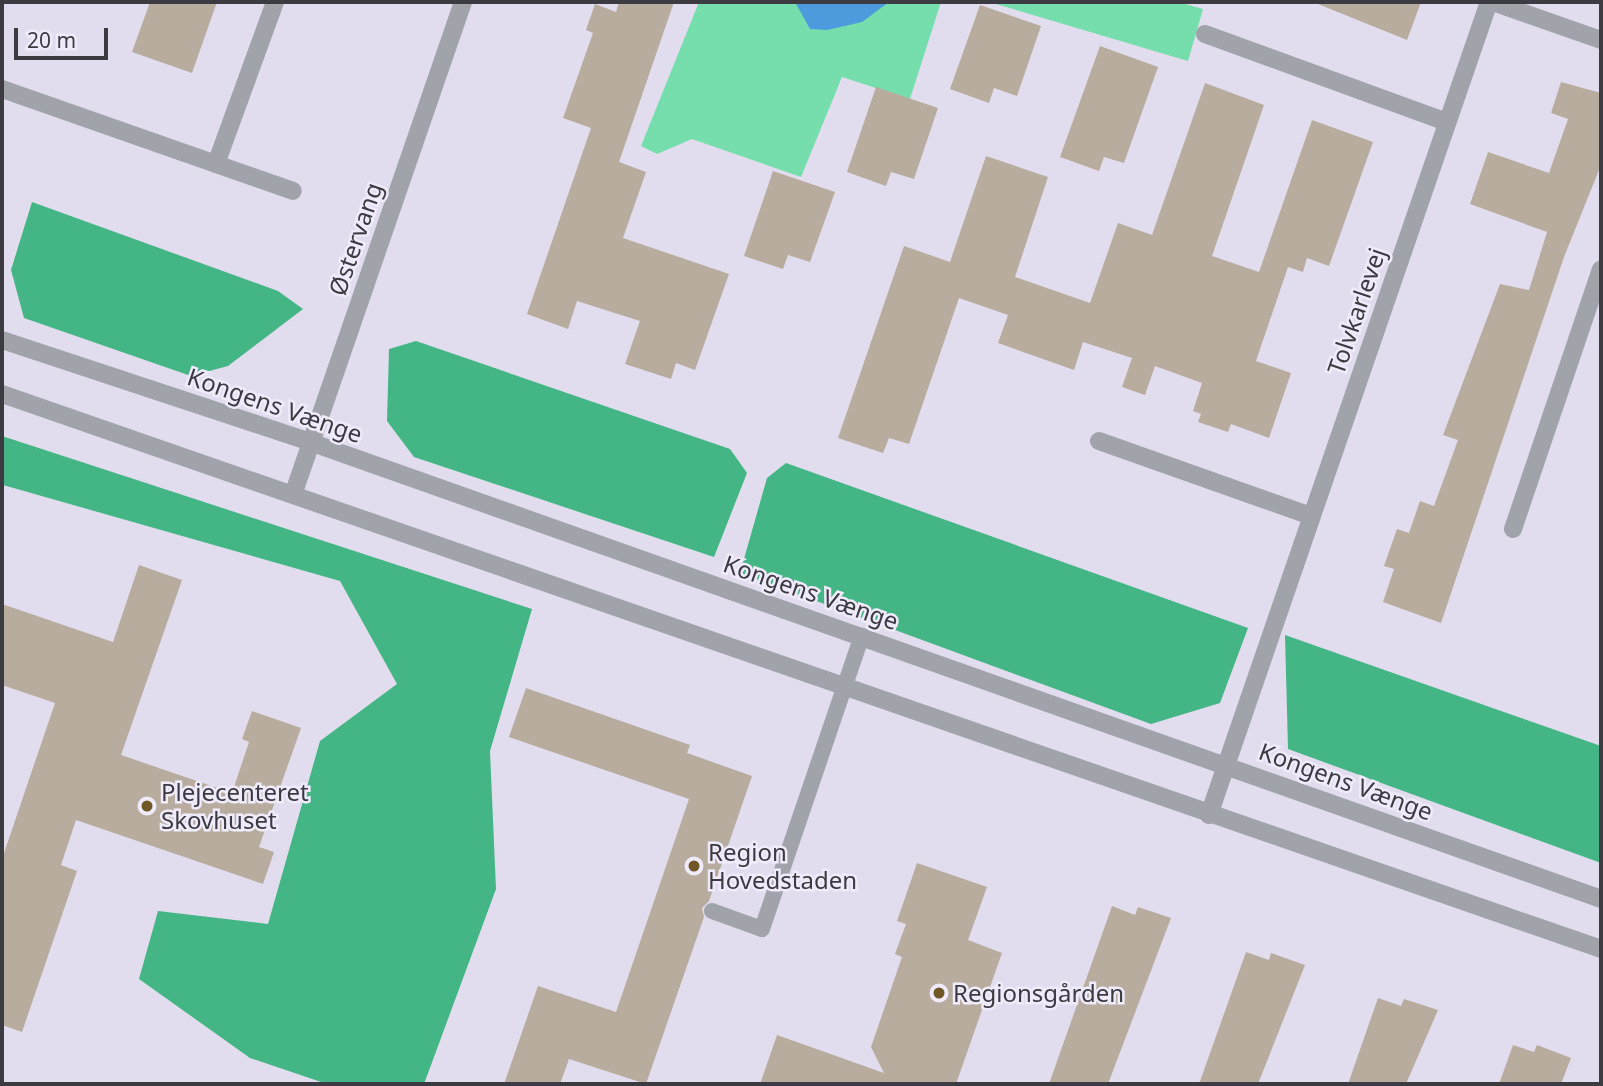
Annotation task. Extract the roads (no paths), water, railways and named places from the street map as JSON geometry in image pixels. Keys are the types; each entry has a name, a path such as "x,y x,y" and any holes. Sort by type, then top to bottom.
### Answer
{"street":[{"path":"216,164 275,2"},
{"name":"Østervang","path":"294,492 463,2"},
{"name":"Tolvkarlevej","path":"1209,815 1447,122 1491,2 1601,40"},
{"path":"1205,34 1447,122"},
{"path":"2,89 293,191"},
{"path":"1513,529 1601,269"},
{"name":"Kongens Vænge","path":"2,340 310,442 1226,764 1601,899"},
{"path":"2,394 294,492 1209,815 1601,949"},
{"path":"1099,441 1311,516"}],"lane":[{"path":"712,911 762,929 843,685 862,636"}],"water":[{"path":"795,2 889,2 862,22 827,30 810,29"}],"place":[{"name":"Plejecenteret Skovhuset","path":"147,806"},
{"name":"Region Hovedstaden","path":"694,866"},
{"name":"Regionsgården","path":"939,993"}]}
